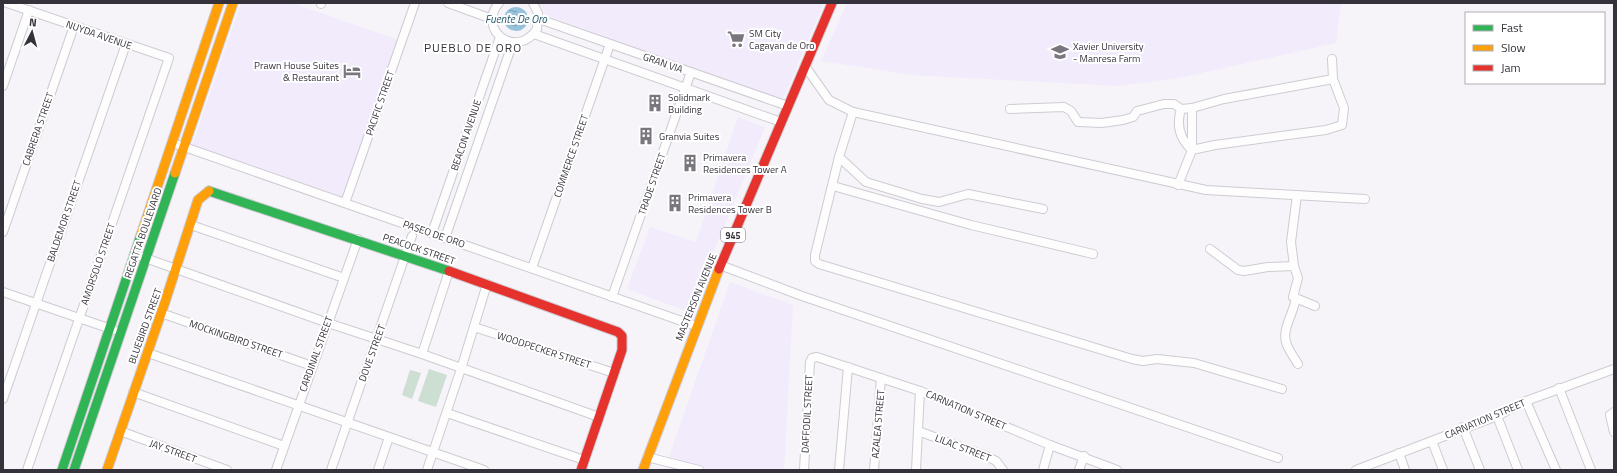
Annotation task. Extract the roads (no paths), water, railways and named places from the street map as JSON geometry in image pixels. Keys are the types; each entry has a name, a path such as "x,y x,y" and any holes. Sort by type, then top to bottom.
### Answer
{"street":[{"name":"NUYDA AVENUE","path":"7,3 168,58"},
{"name":"REGATTA BOULEVARD","path":"62,470 219,3"},
{"name":"REGATTA BOULEVARD","path":"74,470 233,3"},
{"name":"PACIFIC STREET","path":"345,203 415,3"},
{"path":"448,3 492,19"},
{"path":"496,3 492,19 494,29 500,37 513,42 525,41 534,34 539,19 533,3"},
{"name":"MASTERSON AVENUE","path":"643,470 720,265 832,3"},
{"path":"3,86 29,10"},
{"name":"GRAN VIA","path":"539,19 788,106"},
{"name":"CABRERA STREET","path":"3,232 74,26"},
{"name":"GRAN VIA","path":"534,34 781,122"},
{"name":"BEACON AVENUE","path":"432,233 500,37"},
{"name":"BEACON AVENUE","path":"445,238 513,42"},
{"name":"BALDEMOR STREET","path":"3,399 126,44"},
{"name":"COMMERCE STREET","path":"532,268 610,44"},
{"name":"AMORSOLO STREET","path":"27,470 168,58"},
{"path":"1192,150 1215,145 1326,130 1340,126 1344,122 1344,108 1333,79 1332,59"},
{"path":"805,66 829,100 853,112 1206,190 1365,199"},
{"name":"TRADE STREET","path":"612,297 691,72"},
{"path":"1010,109 1063,107 1071,111 1078,122 1097,124 1123,120 1133,117 1137,111 1164,104 1174,104 1181,109 1192,108 1224,99 1333,79"},
{"path":"1178,185 1192,150 1192,108"},
{"path":"1181,109 1178,119 1180,133 1186,145 1192,150"},
{"path":"853,112 839,157 815,255 815,261 819,264 1138,361 1157,359 1194,363 1282,389"},
{"name":"PASEO DE ORO","path":"172,143 696,326"},
{"path":"839,157 866,182 922,199 939,202 968,194 1043,209"},
{"path":"833,186 971,225 1093,254"},
{"name":"PEACOCK STREET","path":"206,192 217,191 406,255 612,329 622,336 622,350 614,373"},
{"name":"BLUEBIRD STREET","path":"107,470 177,269 198,200 206,192"},
{"path":"1297,195 1292,242 1294,266 1298,278 1293,294 1296,298 1315,306"},
{"path":"191,225 344,278"},
{"name":"DOVE STREET","path":"331,470 412,236"},
{"name":"CARDINAL STREET","path":"276,470 358,239"},
{"path":"1210,249 1238,270 1244,271 1268,267 1294,266"},
{"path":"134,254 599,417"},
{"path":"720,265 802,296 1278,458"},
{"path":"422,354 449,271"},
{"path":"427,470 447,413 487,284"},
{"path":"3,292 120,332"},
{"path":"1296,298 1293,313 1285,334 1286,342 1298,364"},
{"name":"MOCKINGBIRD STREET","path":"161,313 312,366"},
{"name":"WOODPECKER STREET","path":"474,327 614,373"},
{"path":"148,353 484,470"},
{"name":"CARNATION STREET","path":"812,358 817,357 920,391 1050,445 1084,456 1116,470"},
{"name":"DAFFODIL STREET","path":"804,470 810,362 812,358"},
{"path":"839,470 848,367"},
{"name":"CARNATION STREET","path":"1356,470 1365,469 1399,453 1432,441 1463,427 1497,416 1526,401 1558,388 1614,369"},
{"path":"581,470 614,373"},
{"name":"AZALEA STREET","path":"874,470 881,378"},
{"path":"1558,388 1591,470"},
{"path":"916,470 920,391"},
{"path":"133,392 284,446"},
{"path":"1526,401 1556,470"},
{"path":"1614,412 1610,415 1610,419 1614,432"},
{"path":"447,413 584,460"},
{"path":"1497,416 1518,470"},
{"path":"1463,427 1480,470"},
{"name":"JAY STREET","path":"120,431 227,470"},
{"name":"LILAC STREET","path":"918,431 988,457 996,461 1003,470"},
{"path":"378,470 389,437"},
{"path":"1432,441 1443,470"},
{"path":"1043,470 1050,445"},
{"path":"1399,453 1405,470"},
{"path":"1079,470 1084,456"},
{"path":"647,457 684,469 699,470"}],"water":[{"name":"Fuente De Oro","path":"516,7 525,10 528,19 525,28 516,31 507,28 504,19 507,10"}],"place":[{"name":"SM City Cagayan de Oro","path":"736,39"},
{"name":"Xavier University - Manresa Farm","path":"1060,52"},
{"name":"Prawn House Suites & Restaurant","path":"352,71"},
{"name":"Solidmark Building","path":"655,103"},
{"name":"Granvia Suites","path":"646,136"},
{"name":"Primavera Residences Tower A","path":"690,163"},
{"name":"Primavera Residences Tower B","path":"675,203"}],"district":[{"name":"PUEBLO DE ORO","path":"473,47"}]}
